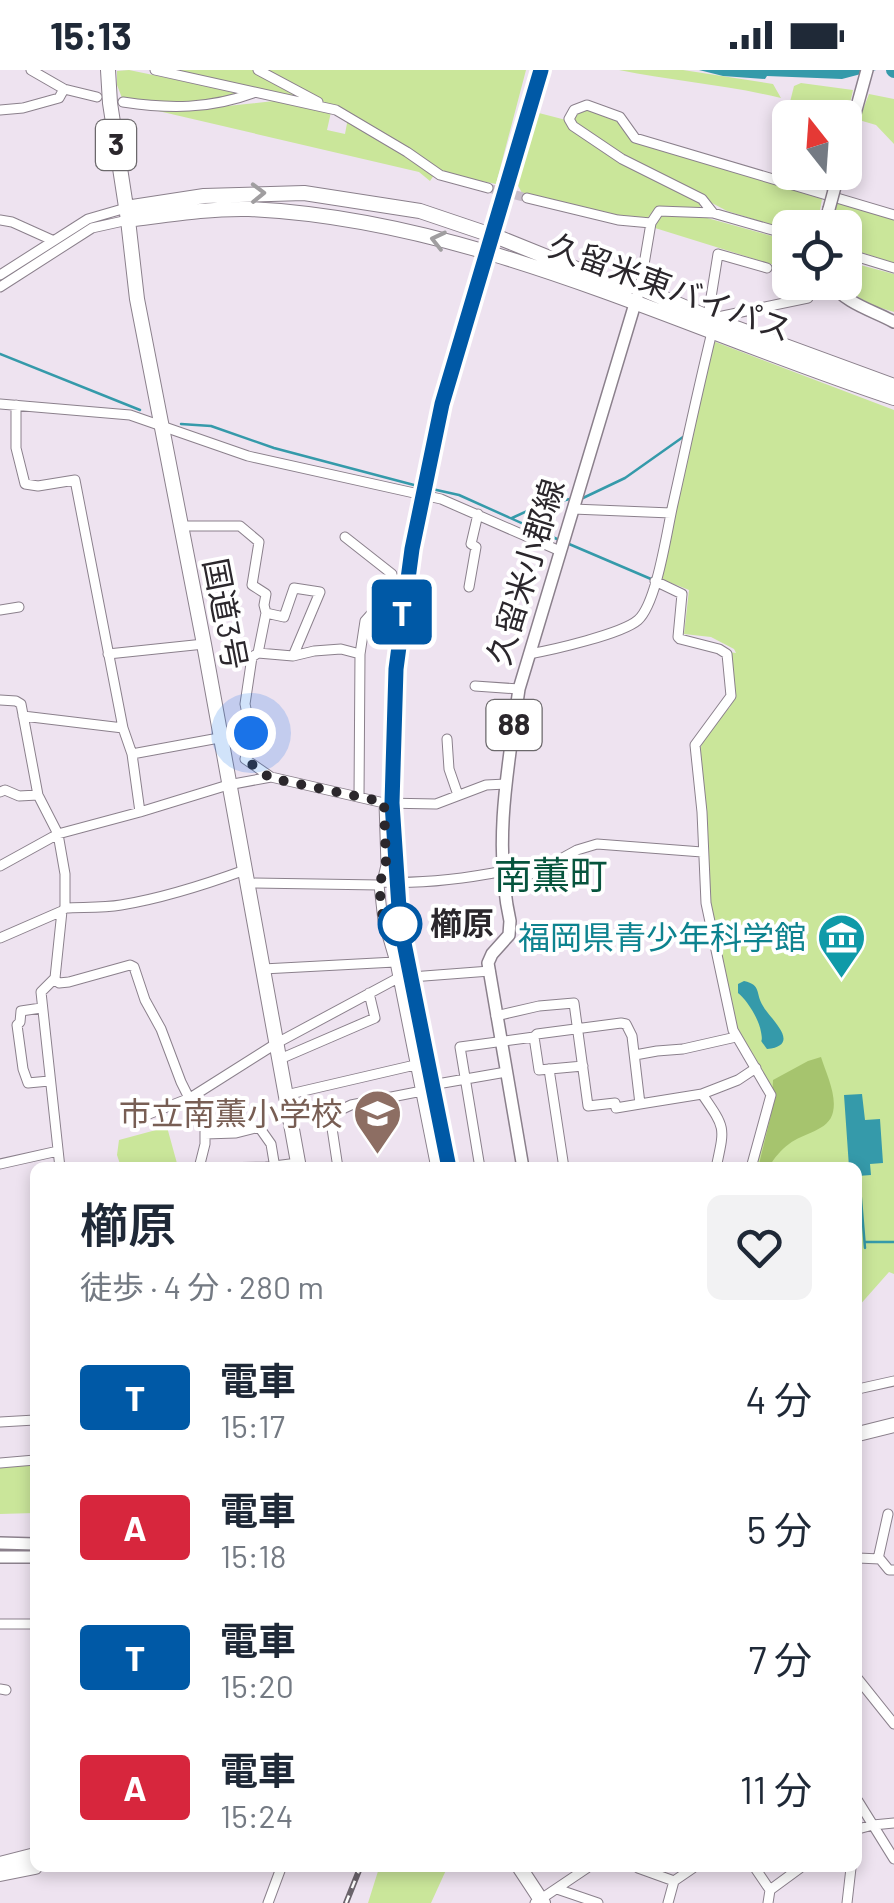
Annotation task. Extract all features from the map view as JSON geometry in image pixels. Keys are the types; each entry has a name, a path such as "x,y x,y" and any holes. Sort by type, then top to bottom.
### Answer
{"highway":[{"name":"国道3号","path":"108,70 137,299 298,1162"},
{"name":"久留米東バイパス","path":"127,214 204,196 252,193 304,193 420,211 610,282 894,398"},
{"name":"久留米東バイパス","path":"127,214 250,210 366,222 637,295 894,386"},
{"path":"862,1429 894,1424"},
{"path":"0,1864 30,1856"},
{"path":"0,1874 30,1867"},
{"path":"522,1872 540,1902"}],"main road":[{"path":"859,100 867,70"},
{"name":"久留米小郡線","path":"490,972 488,963 508,935 510,921 501,834 520,689 637,295"},
{"path":"848,300 894,322"},
{"path":"490,972 522,1162"},
{"path":"0,1544 30,1544"},
{"path":"0,1557 30,1557"}],"street":[{"path":"32,70 64,89 97,96"},
{"path":"155,70 330,108"},
{"path":"258,70 356,120 440,175 488,188"},
{"path":"0,110 59,98 64,89"},
{"path":"123,102 182,108 226,102 256,92"},
{"path":"713,213 702,199 622,159 572,126 574,110 586,105 620,118 635,138 894,216"},
{"path":"528,198 618,220 651,223"},
{"path":"637,295 651,223 659,211 713,213 772,230"},
{"path":"0,275 88,218 127,214"},
{"path":"0,287 92,228 127,214"},
{"path":"0,220 52,240"},
{"path":"530,654 629,626 642,617 671,513 718,254 767,268"},
{"path":"862,258 894,268"},
{"path":"706,320 798,300"},
{"path":"0,404 130,415 248,456 441,499 560,551"},
{"path":"16,405 16,448 25,484 38,486 75,480 123,728 132,754 140,812"},
{"path":"573,509 671,513"},
{"path":"470,587 478,514"},
{"path":"180,526 240,526 259,542 252,585 266,594 266,612 258,654"},
{"path":"344,538 392,574 390,594 366,620 360,654 359,797"},
{"path":"655,580 682,594 680,639 727,654 731,696 696,745 706,903 736,1037 770,1094 753,1162"},
{"path":"266,612 284,617 294,588 320,592 292,656"},
{"path":"0,610 18,607"},
{"path":"108,654 204,644"},
{"path":"270,778 245,759 251,733 245,704 252,657 340,649 360,654"},
{"path":"475,686 520,689"},
{"path":"0,700 21,704 38,795 58,834 65,874 54,979 41,992 59,1162"},
{"path":"23,716 123,728"},
{"path":"132,754 220,738"},
{"path":"446,739 449,769 458,795"},
{"path":"0,864 58,834 228,785 270,778 384,802 436,804 486,786 506,784"},
{"path":"0,792 38,795"},
{"path":"384,802 386,865 380,883 383,920 435,1162"},
{"path":"0,938 63,909 118,906 246,876 416,883 537,872 597,844 702,852"},
{"path":"263,969 395,962"},
{"path":"54,979 68,982 130,965 134,968 205,1134 199,1162"},
{"path":"149,1114 190,1098 277,1043 398,978 490,972"},
{"path":"280,1059 374,1018 369,993"},
{"path":"496,1016 574,1003 588,1106 615,1103 616,1108 702,1094 756,1068"},
{"path":"41,1008 21,1011 17,1025 28,1083 50,1080"},
{"path":"479,1162 460,1047 626,1024 632,1036 640,1104"},
{"path":"534,1037 538,1070 583,1066"},
{"path":"634,1055 736,1037"},
{"path":"286,1095 416,1065"},
{"path":"549,1069 563,1162"},
{"path":"337,1162 330,1115 351,1106 465,1078 506,1072"},
{"path":"702,1094 722,1125 717,1162"},
{"path":"205,1134 259,1128 271,1144 274,1162"},
{"path":"0,1164 58,1151"},
{"path":"862,1388 894,1381"},
{"path":"0,1422 30,1420"},
{"path":"0,1463 30,1460"},
{"path":"878,1559 888,1514"},
{"path":"862,1558 878,1559 894,1570"},
{"path":"0,1624 30,1624"},
{"path":"862,1684 894,1723"},
{"path":"862,1808 894,1859"},
{"path":"862,1828 894,1823"},
{"path":"268,1903 280,1872"},
{"path":"540,1902 581,1872"},
{"path":"649,1872 674,1881"},
{"path":"668,1903 674,1881 686,1872"},
{"path":"758,1872 770,1890 768,1903"},
{"path":"770,1890 795,1872"},
{"path":"846,1903 850,1872"},
{"path":"557,1889 598,1903"}],"green space":[{"path":"129,70 240,93 182,103 122,98 117,71"},
{"path":"171,70 526,70 496,184 442,173 337,107"},
{"path":"619,70 683,70 773,84 781,98 741,90"},
{"path":"801,83 853,90 851,100 790,100 794,86"},
{"path":"869,94 894,99 894,144 876,125 862,121"},
{"path":"274,101 331,112 327,130 345,134 348,118 434,175 430,181 419,172 154,110"},
{"path":"588,108 619,121 632,141 772,184 772,190 793,190 822,199 820,210 772,210 772,225 727,211 631,160 575,124 579,111"},
{"path":"535,112 566,120 570,129 702,204 699,208 657,206 646,220 611,217 522,193 515,180"},
{"path":"837,203 862,210 835,210"},
{"path":"862,210 894,219 894,263 862,253"},
{"path":"660,213 700,216 772,236 772,264 655,228"},
{"path":"862,266 894,274 894,312 862,299"},
{"path":"713,341 894,410 894,1274 889,1272 862,1302 862,1162 754,1162 775,1093 738,1033 709,900 700,749 705,735 730,707 734,695 730,652 736,653 711,637 684,634 689,590 661,579 659,574"},
{"path":"821,1057 834,1098 831,1118 821,1128 789,1144 772,1162 759,1162 771,1115 773,1080"},
{"path":"167,1127 177,1162 119,1162 119,1140"},
{"path":"30,1463 30,1513 0,1514 0,1465"},
{"path":"378,1872 445,1872 431,1903 368,1903"}],"water":[{"path":"699,70 876,70 842,79 765,79"},
{"path":"744,981 756,987 763,1006 781,1031 783,1042 777,1047 767,1049 761,1041 755,1016 738,993 738,984"},
{"path":"862,1094 865,1120 880,1119 883,1163 870,1164 871,1175 862,1176 862,1162 849,1162 844,1095"}],"waterway":[{"path":"0,354 140,410"},
{"path":"181,424 211,426 274,448 459,495 557,539"},
{"path":"583,498 625,478 683,437"},
{"path":"512,518 538,506 570,499"},
{"path":"569,544 651,579"},
{"path":"862,1212 865,1248"},
{"path":"866,1242 894,1242"}],"tunnel":[{"path":"488,188 527,198"}],"railway":[{"path":"452,1162 403,921 395,803 400,669 415,549 446,405 545,70"},
{"path":"346,1903 358,1872"}],"train":[{"name":"T","path":"448,1162 400,923 392,803 396,669 412,549 442,404 541,70"}],"place":[{"name":"櫛原","path":"400,924"},
{"name":"福岡県青少年科学館","path":"841,980"},
{"name":"市立南薫小学校","path":"378,1156"}],"district":[{"name":"南薫町","path":"551,876"}],"route":[{"path":"251,733 245,759 270,778 384,802 386,865 379,885 383,920 400,924"}]}
